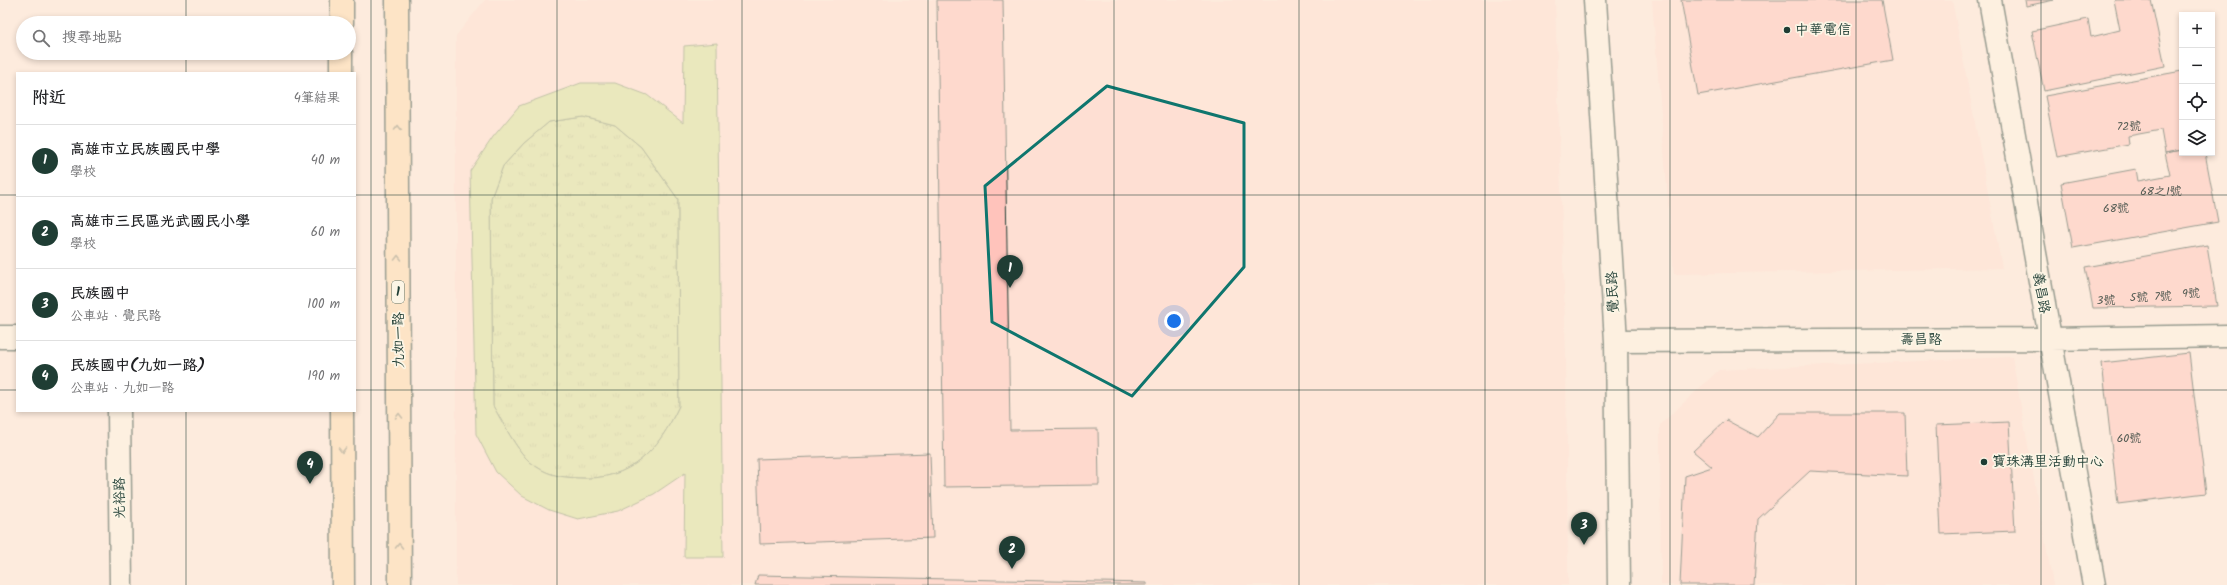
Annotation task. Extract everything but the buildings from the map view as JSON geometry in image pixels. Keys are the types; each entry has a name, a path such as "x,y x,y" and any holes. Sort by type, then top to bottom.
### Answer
{"main road":[{"path":"342,0 342,16"},
{"name":"九如一路","path":"397,0 400,585"},
{"path":"341,60 341,72"},
{"path":"342,412 343,585"}],"street":[{"name":"覺民路","path":"1595,0 1616,341 1619,585"},
{"name":"義昌路","path":"1990,0 2094,585"},
{"path":"0,337 16,336"},
{"name":"壽昌路","path":"1616,341 2050,339 2227,336"},
{"name":"光裕路","path":"119,412 121,585"}],"highlighted area":[{"path":"1107,86 1244,123 1244,267 1132,396 992,322 985,186"}],"shaded area":[{"path":"485,0 1555,0 1566,359 1568,585 456,585 456,36"},
{"path":"1652,0 1952,0 2002,268 1674,274"},
{"path":"2012,357 2053,585 1661,585 1660,425 1719,370"}],"green space":[{"path":"717,43 723,557 684,557 685,473 654,494 618,511 578,519 549,510 522,496 496,472 476,434 470,171 493,137 519,106 581,83 615,83 647,95 683,123 684,46","holes":["583,117 615,125 641,147 678,199 679,406 662,437 640,460 628,468 597,478 565,477 547,473 530,462 515,443 493,406 491,198 503,166 524,143 549,122"]},
{"path":"583,117 615,125 641,147 678,199 679,406 662,437 640,460 628,468 597,478 565,477 547,473 530,462 515,443 493,406 491,198 503,166 524,143 549,122"}],"place":[{"name":"中華電信","path":"1787,30"},
{"name":"高雄市立民族國民中學","path":"1010,288"},
{"name":"寶珠溝里活動中心","path":"1984,462"},
{"name":"民族國中(九如一路)","path":"310,484"},
{"name":"民族國中","path":"1584,545"},
{"name":"高雄市三民區光武國民小學","path":"1012,569"}]}
